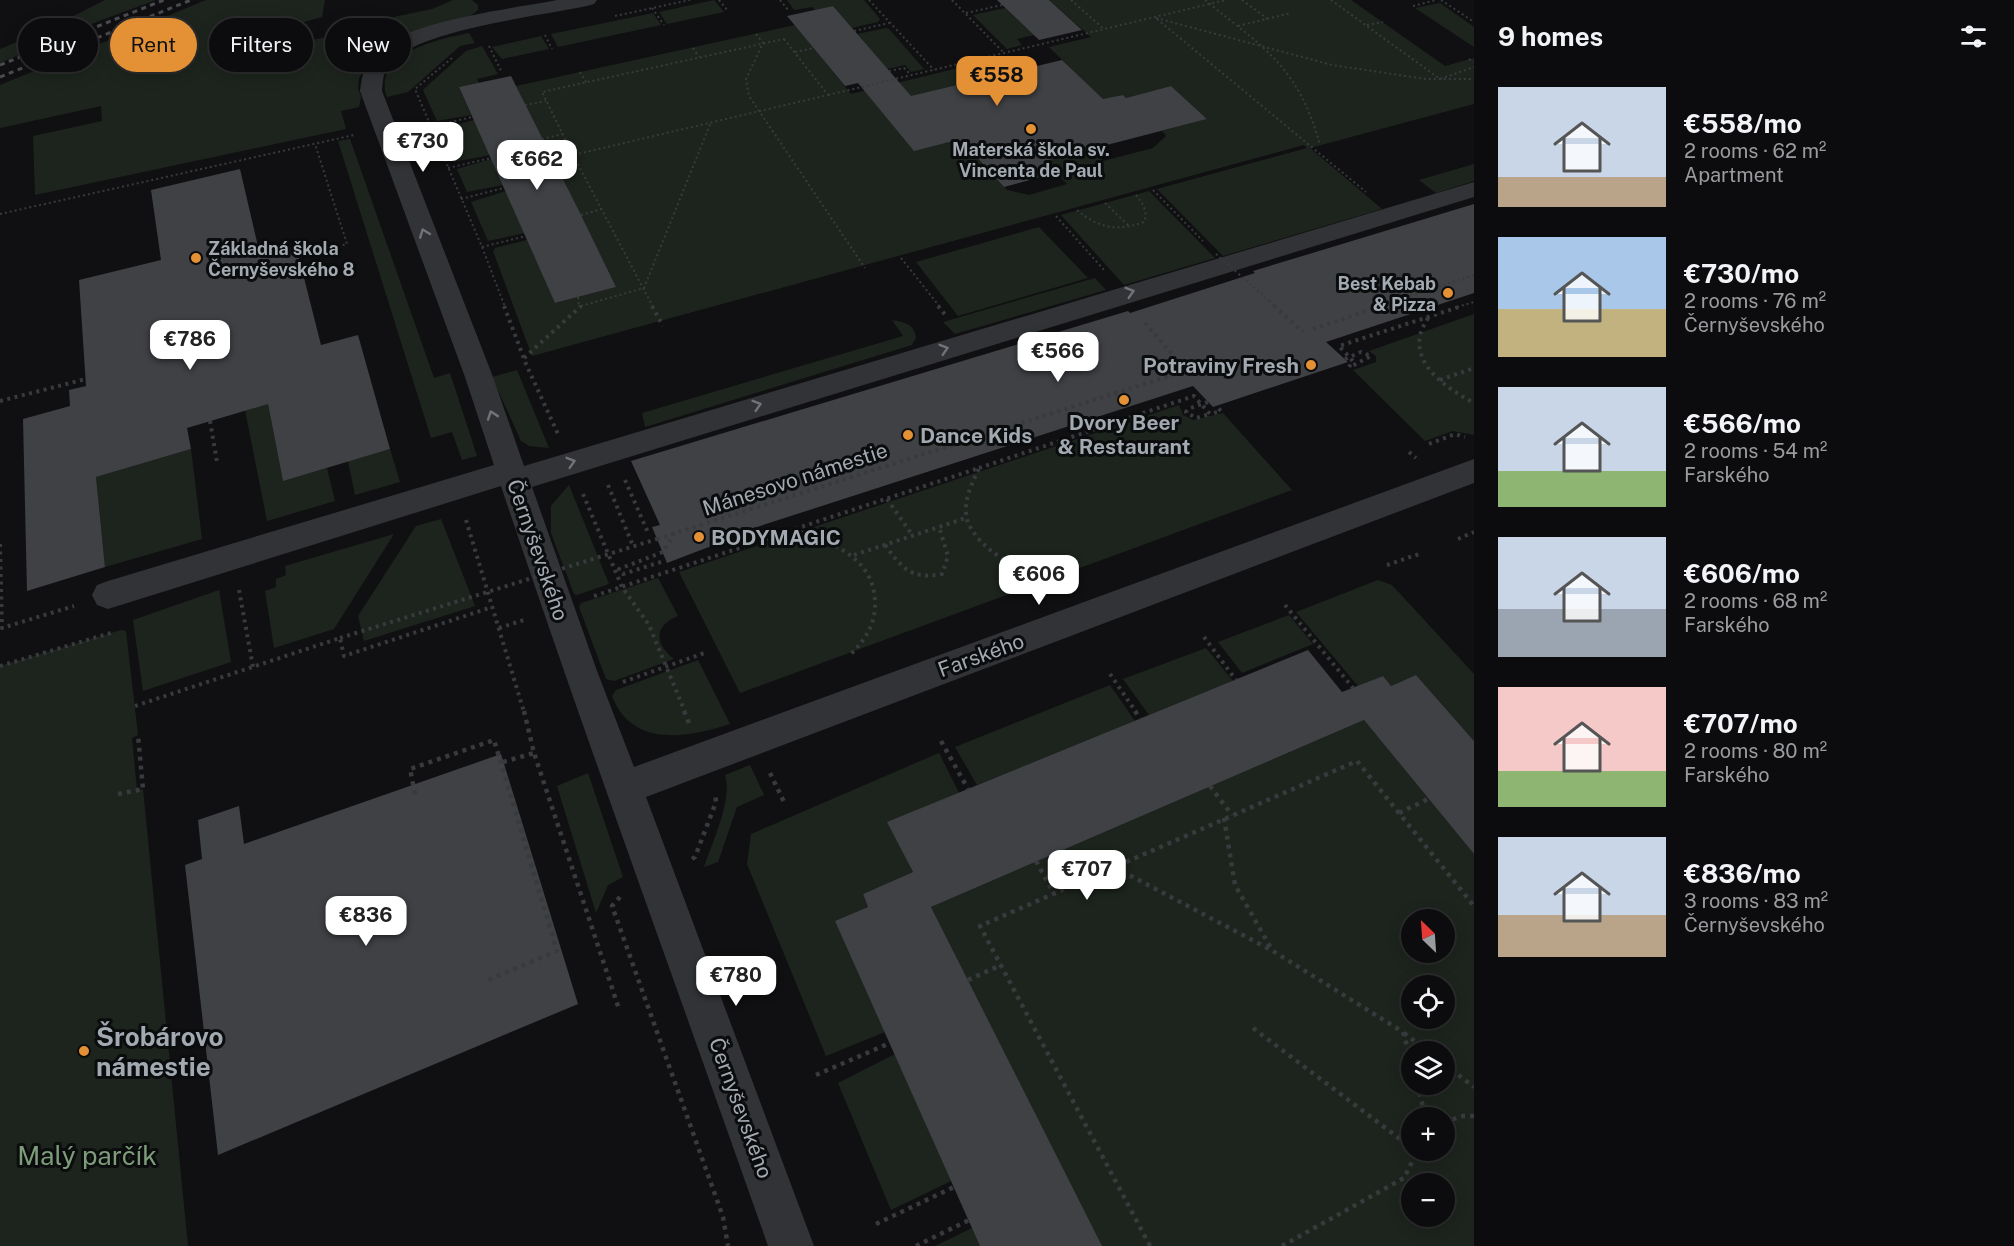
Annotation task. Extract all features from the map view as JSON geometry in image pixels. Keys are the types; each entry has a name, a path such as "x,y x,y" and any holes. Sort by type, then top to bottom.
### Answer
{"street":[{"name":"Černyševského","path":"587,0 424,34 393,49 380,59 369,82 384,129 479,377 588,694 667,902 791,1246"},
{"path":"115,593 456,488 513,475 1474,189"},
{"name":"Farského","path":"623,788 1474,471"}],"path":[{"path":"609,17 690,0"},
{"path":"719,0 728,11"},
{"path":"780,0 789,11"},
{"path":"869,0 934,70"},
{"path":"952,0 1005,54"},
{"path":"1071,0 1105,30"},
{"path":"1205,0 1264,46 1281,64 1303,92 1314,119 1320,145"},
{"path":"573,155 1226,0"},
{"path":"1242,0 1268,19"},
{"path":"1331,0 1440,78"},
{"path":"1413,6 1436,0"},
{"path":"1441,0 1474,22"},
{"path":"965,14 1002,5"},
{"path":"652,8 664,25"},
{"path":"1238,26 1290,13"},
{"path":"1156,18 1332,64 1376,73 1474,79"},
{"path":"1156,18 1392,213"},
{"path":"1366,26 1383,22"},
{"path":"854,31 890,23"},
{"path":"543,31 552,49"},
{"path":"756,34 763,43"},
{"path":"663,326 542,92 784,39 828,95"},
{"path":"488,43 502,73"},
{"path":"763,43 746,79 749,96 865,268"},
{"path":"693,48 699,57"},
{"path":"795,52 814,48"},
{"path":"456,55 415,89 482,248 526,364"},
{"path":"1470,59 1474,62"},
{"path":"1440,78 1474,67"},
{"path":"889,72 904,68 911,75"},
{"path":"580,72 586,82"},
{"path":"525,105 546,101"},
{"path":"430,127 472,117"},
{"path":"644,288 711,122"},
{"path":"0,214 384,129"},
{"path":"542,139 563,134"},
{"path":"298,256 347,244 315,144"},
{"path":"448,168 491,158"},
{"path":"461,199 504,188"},
{"path":"1153,190 1208,246"},
{"path":"1077,210 1088,221 1102,227 1115,230 1131,228 1144,222 1146,216 1146,206 1136,195"},
{"path":"1106,203 1131,228"},
{"path":"581,215 602,210"},
{"path":"482,248 526,236"},
{"path":"1216,254 1303,333"},
{"path":"901,258 947,318"},
{"path":"1313,329 1474,275"},
{"path":"524,358 581,306 644,288"},
{"path":"578,297 581,306"},
{"path":"1345,359 1353,356 1361,352 1365,352 1371,358 1349,367 1353,361 1346,354 1340,346 1474,302"},
{"path":"1428,317 1420,336 1421,354 1439,380 1459,396 1474,403"},
{"path":"1439,380 1474,368"},
{"name":"Mánesovo námestie","path":"135,706 340,638 1182,372"},
{"path":"0,401 86,379"},
{"path":"666,572 1194,396 1210,414"},
{"path":"1208,402 1188,409 1186,412 1196,418 1221,411 1216,406"},
{"path":"210,421 218,462"},
{"path":"1429,444 1455,434 1474,438"},
{"path":"979,468 966,502 966,518 975,534 992,554 1018,568 1063,576"},
{"path":"623,475 649,536"},
{"path":"606,480 633,546"},
{"path":"456,488 519,692 534,753 619,1009"},
{"path":"887,499 912,536"},
{"path":"854,555 966,518"},
{"path":"885,545 902,567 918,576 928,578 942,574 948,564 949,551 939,527"},
{"path":"794,530 826,540 854,555 868,573 877,599 870,631 850,656"},
{"path":"661,562 623,574 619,569 663,552 675,532"},
{"path":"1458,538 1474,532"},
{"path":"0,544 2,628 115,593 125,623 121,630 0,666"},
{"path":"1387,565 1422,553"},
{"path":"233,557 253,667"},
{"path":"1285,605 1353,688"},
{"path":"340,638 344,656 492,607"},
{"path":"1204,637 1236,680"},
{"path":"588,694 707,652"},
{"path":"1110,674 1140,719"},
{"path":"118,794 144,789 138,735"},
{"path":"415,794 410,769 494,740 557,951 488,980"},
{"path":"941,741 968,789"},
{"path":"503,762 534,753"},
{"path":"1150,1246 980,926 1357,761 1474,906"},
{"path":"768,768 784,802"},
{"path":"1210,786 1232,815"},
{"path":"1399,813 1428,799"},
{"path":"1224,818 1235,885 1273,951"},
{"path":"1036,861 1054,894"},
{"path":"1114,867 1273,951 1414,1041"},
{"path":"968,980 1001,965"},
{"path":"1253,1028 1401,1140"},
{"path":"1403,1032 1406,1041"},
{"path":"816,1075 890,1043"},
{"path":"1455,1072 1474,1087"},
{"path":"1455,1119 1474,1116"},
{"path":"1282,1246 1404,1178 1412,1161"},
{"path":"876,1224 954,1187"},
{"path":"916,1246 969,1220"}],"green space":[{"path":"105,0 156,0 98,21 98,18 70,18"},
{"path":"206,0 325,0 322,17 313,20 209,18 209,72 313,72 313,40 325,37 325,72 362,72 358,88 361,97 359,107 341,111 346,129 35,195 33,136 102,121 101,106 0,128 0,85 32,72 98,72 98,45 110,40 110,72 197,72 197,18 162,18"},
{"path":"453,0 472,0 478,5 478,10 468,18 411,43 411,18 389,18 432,9"},
{"path":"714,0 724,12 667,24 659,12"},
{"path":"787,0 864,0 880,19 878,22 852,28 833,6 815,10 812,7 794,10"},
{"path":"1049,0 1351,0 1445,66 1474,58 1474,104 1310,148 1382,209 1223,256 1157,189 1307,148 1304,145 532,356 493,251 495,248 527,240 556,303 616,287 516,86 795,25 851,94 1004,57 1017,71 972,81 962,146 968,153 973,153 1007,190 1029,195 1067,184 1012,126 1058,115 1103,161 1153,148 1166,136 1162,131 1207,119 1171,86 1126,98 1123,95 1114,97 1106,103 1049,47 1091,37"},
{"path":"1440,3 1474,27 1474,47 1415,8"},
{"path":"1005,8 1034,35 1017,39 1022,45 1007,49 973,15"},
{"path":"653,13 661,25 558,47 551,34"},
{"path":"886,28 924,69 911,72 905,65 887,69 857,34"},
{"path":"469,33 475,43 460,46 408,92 387,97 385,82 388,72 411,72 411,51 441,39"},
{"path":"541,36 549,49 502,59 492,47"},
{"path":"18,42 18,55 0,63 0,49"},
{"path":"482,46 498,74 477,79 479,83 459,87 471,115 437,121 423,90 466,51"},
{"path":"474,120 490,155 454,162 441,129"},
{"path":"350,139 434,378 450,373 477,456 462,460 452,432 431,438 338,141"},
{"path":"491,159 503,185 467,192 457,169"},
{"path":"1474,164 1474,181 1436,193 1419,180"},
{"path":"506,191 525,233 488,241 471,202"},
{"path":"1149,191 1215,258 1124,285 1061,215"},
{"path":"1039,227 1088,278 958,316 916,262"},
{"path":"1095,278 1106,290 955,334 943,322"},
{"path":"1474,314 1474,435 1453,431 1425,441 1353,370 1376,362 1376,356 1369,351"},
{"path":"892,320 905,323 914,330 916,338 912,345 645,427 642,413 903,336"},
{"path":"517,370 549,448 529,446 521,441 492,377"},
{"path":"264,384 283,480 327,468 335,501 267,521 241,390"},
{"path":"1179,405 1183,415 1193,420 1223,413 1292,490 740,693 679,572"},
{"path":"191,449 202,539 105,567 96,477"},
{"path":"390,449 400,482 355,495 348,461"},
{"path":"569,485 609,584 577,595 574,594 551,533 551,506"},
{"path":"441,519 475,606 364,641 358,616 416,526"},
{"path":"394,534 334,629 274,648 265,591 276,587 276,579 286,575 285,566"},
{"path":"658,578 678,616 664,625 660,636 663,647 674,659 614,681 606,679 579,607 581,603"},
{"path":"1378,580 1392,585 1474,674 1474,741 1416,675 1391,686 1383,676 1358,686 1296,612"},
{"path":"219,590 231,662 143,691 133,620"},
{"path":"1289,615 1313,644 1242,673 1218,642"},
{"name":"Šrobárovo námestie","path":"121,630 126,631 138,735 132,738 137,790 143,789 188,1246 0,1246 0,666"},
{"path":"1206,648 1233,681 1149,715 1123,679"},
{"path":"698,660 730,724 696,733 662,735 633,724 621,713 612,696 616,690"},
{"path":"1110,685 1135,721 977,785 955,747"},
{"path":"1364,720 1474,854 1474,1246 1101,1246 931,907"},
{"path":"939,753 959,793 888,822 913,872 863,894 868,907 836,921 885,1032 826,1056 747,864 751,834"},
{"path":"750,765 764,795 737,807 718,862 704,867 724,808 727,785 725,775"},
{"path":"588,773 623,877 608,885 596,913 557,786"},
{"path":"895,1054 951,1181 891,1210 838,1083"},
{"path":"972,1228 980,1246 935,1246"}],"building":[{"path":"997,0 1049,0 1082,30 1039,40"},
{"path":"833,6 911,96 1062,60 1103,99 1123,95 1126,98 1171,86 1207,119 1045,161 1056,173 1004,187 973,153 968,153 957,140 914,151 858,83 845,86 787,16"},
{"path":"511,76 616,287 555,303 459,87"},
{"path":"240,169 260,255 296,246 321,345 358,335 390,449 283,481 268,404 187,428 191,449 96,477 105,567 27,591 23,419 70,406 69,390 86,386 79,280 161,260 151,190"},
{"path":"1474,204 1474,293 1326,342 1348,362 1213,407 1193,386 726,537 727,540 667,563 652,527 660,525 631,461 1128,311 1130,313 1255,273 1253,271"},
{"path":"1308,650 1342,692 1383,676 1391,686 1416,675 1474,741 1474,854 1364,720 931,907 1102,1246 980,1246 835,921 868,907 863,894 913,872 887,822"},
{"path":"501,754 578,1004 218,1155 185,865 202,859 198,820 239,806 244,844"}],"railway":[{"path":"0,65 164,0"},
{"path":"0,77 191,0"}],"place":[{"name":"Materská škola sv. Vincenta de Paul","path":"1031,129"},
{"name":"Základná škola Černyševského 8","path":"196,258"},
{"name":"Best Kebab & Pizza","path":"1448,293"},
{"name":"Potraviny Fresh","path":"1311,365"},
{"name":"Dvory Beer & Restaurant","path":"1124,400"},
{"name":"Dance Kids","path":"908,435"},
{"name":"BODYMAGIC","path":"699,537"},
{"name":"Šrobárovo námestie","path":"84,1051"}],"park label":[{"name":"Malý parčík","path":"87,1155"}]}
